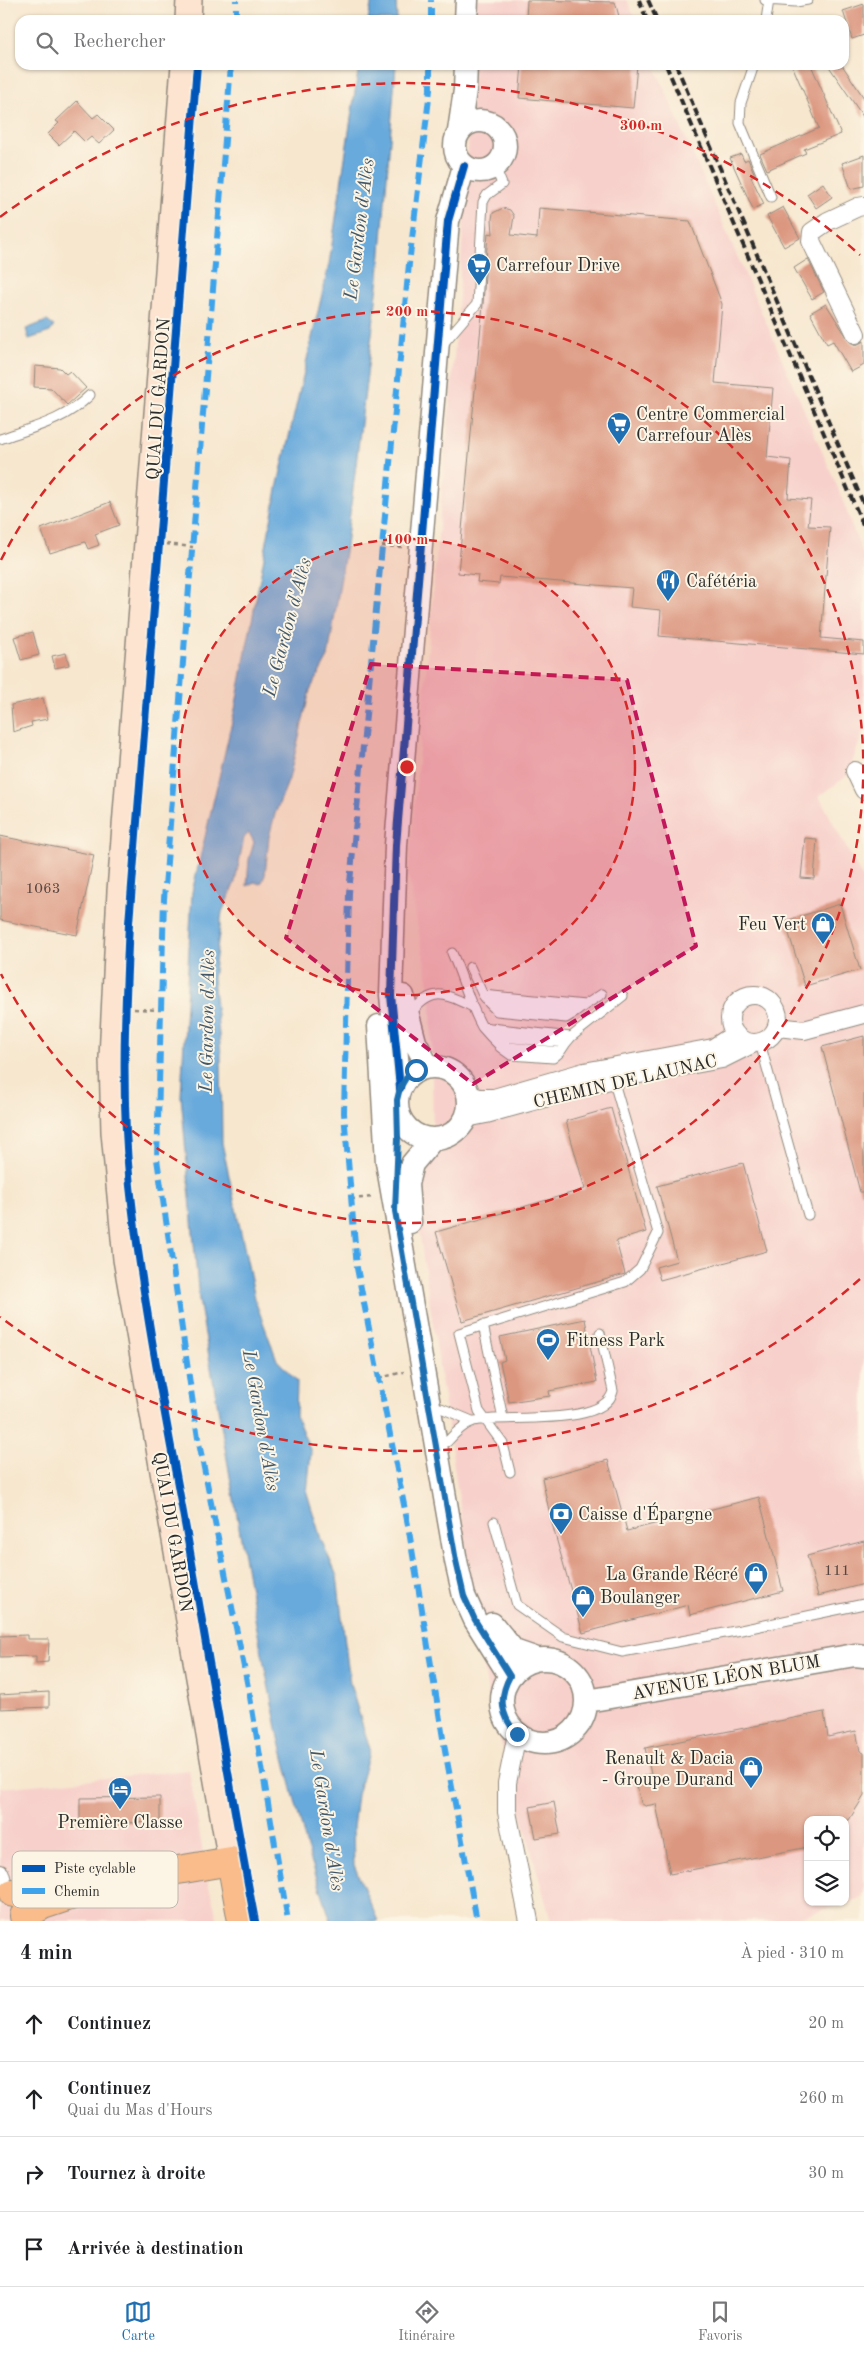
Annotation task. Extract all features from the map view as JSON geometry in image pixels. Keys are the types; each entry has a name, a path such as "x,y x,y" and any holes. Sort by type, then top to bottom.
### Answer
{"main road":[{"path":"188,15 189,0"},
{"name":"QUAI DU GARDON","path":"184,70 120,891 112,1058 114,1132 126,1258 242,1921"},
{"path":"178,1870 231,1861"}],"street":[{"path":"466,15 467,0"},
{"path":"465,90 487,122 499,130 505,145 501,161 495,167 479,172 464,166 459,160 454,145 459,131 466,70"},
{"path":"459,131 472,122 487,122"},
{"path":"400,1088 391,995 396,845 448,221 464,166"},
{"path":"856,334 811,241 812,232 828,221 864,206"},
{"path":"855,771 864,790"},
{"path":"392,952 415,1042 428,1067"},
{"path":"392,952 384,970 379,1021 387,1162 456,1561 464,1596 475,1620 510,1676"},
{"path":"752,995 760,996 773,1003 779,1018 778,1027 774,1034 756,1043 744,1042 735,1034 731,1026 731,1013 739,1001 752,995"},
{"path":"778,1027 804,1030 864,1014"},
{"name":"CHEMIN DE LAUNAC","path":"468,1094 479,1098 494,1098 584,1072 713,1048 735,1034"},
{"name":"CHEMIN DE LAUNAC","path":"466,1118 613,1079 722,1059 756,1043"},
{"path":"394,1203 397,1100 400,1088 406,1078 416,1070 428,1067 449,1070 461,1080 468,1094 469,1106 466,1118 453,1133 433,1139 421,1137 411,1131 402,1122 398,1112"},
{"path":"433,1139 412,1164 408,1184 416,1280 472,1576 481,1603 495,1630 514,1650 537,1659"},
{"name":"AVENUE LÉON BLUM","path":"587,1701 861,1654"},
{"path":"537,1659 550,1659 562,1662 573,1670 580,1678 587,1701 585,1715 579,1727 569,1736 556,1742 543,1744 529,1741 517,1734 508,1724 502,1706 504,1687 510,1676 527,1662 537,1659"},
{"path":"517,1734 507,1783 507,1812 529,1921"}],"lane":[{"path":"765,0 796,2 808,0"},
{"path":"767,15 769,0"},
{"path":"752,70 741,103 740,123 771,197"},
{"path":"437,350 477,304 483,202 487,195 502,184 495,167"},
{"path":"0,439 61,418 90,394"},
{"path":"452,953 466,986 471,1006 482,1027 500,1046 560,1052 569,1040 623,996"},
{"path":"470,967 486,999 497,1011 566,1018 602,994"},
{"path":"408,1018 422,999 431,996 452,998 471,1006"},
{"path":"486,999 585,1005"},
{"path":"486,999 576,1012"},
{"path":"482,1027 569,1040"},
{"path":"490,1036 569,1040"},
{"path":"756,1043 808,1215"},
{"path":"510,1472 503,1444 479,1411 459,1332 625,1282 640,1269 658,1233 613,1079"},
{"path":"483,1325 503,1418"},
{"path":"440,1408 472,1421 503,1418 537,1419 579,1413 605,1405 611,1398 612,1391 600,1332"},
{"path":"447,1442 472,1421"},
{"path":"494,1522 517,1605 563,1637 622,1652 741,1630 864,1604"}],"path":[{"path":"160,533 159,547 193,547"},
{"path":"125,1009 161,1010"},
{"path":"351,1199 394,1203"},
{"path":"379,1378 422,1368"}],"highlighted area":[{"path":"371,664 627,680 696,946 473,1084 286,938"}],"shaded area":[{"path":"475,0 627,0 633,15 475,15"},
{"path":"473,70 656,70 838,488 864,558 864,730 847,776 819,796 864,881 864,1894 860,1899 849,1902 849,1816 804,1816 804,1906 836,1906 784,1921 551,1921 488,1695 412,1183 433,1139 431,996 408,875 458,311"},
{"path":"189,1770 208,1883 218,1921 0,1921 0,1788"}],"water":[{"path":"372,0 396,0 397,15 369,15"},
{"name":"Le Gardon d'Alès","path":"358,70 396,70 379,277 346,546 328,657 310,690 289,779 275,814 269,837 265,875 261,884 254,882 247,886 249,859 254,842 249,833 244,838 235,882 222,912 213,978 221,1053 222,1143 256,1303 277,1360 297,1381 296,1416 311,1452 307,1493 321,1539 337,1576 350,1684 370,1749 357,1795 353,1828 354,1865 378,1921 331,1921 307,1848 279,1738 256,1624 199,1300 181,1096 192,892 235,709 278,484 329,264"},
{"path":"47,321 54,326 50,332 29,339 26,329"}],"building":[{"path":"527,0 615,2 619,15 526,15"},
{"path":"864,4 864,35 852,39 849,30 849,15 844,15 843,11"},
{"path":"522,70 637,70 633,108 519,98"},
{"path":"794,70 813,70 841,134 804,149 806,153 767,170 760,154 819,128"},
{"path":"831,70 845,70 864,98 864,118"},
{"path":"77,101 93,118 98,114 114,130 99,144 91,137 85,142 74,131 59,145 48,134 59,123 56,121"},
{"path":"741,154 744,161 748,159 755,175 751,177 764,204 753,209 730,158"},
{"path":"864,155 864,186 851,189 842,163"},
{"path":"823,183 832,197 816,208 807,194"},
{"path":"783,207 800,238 784,247 767,216"},
{"name":"Centre Commercial Carrefour Alès","path":"503,208 510,210 514,216 511,235 537,238 539,208 690,221 722,304 715,383 773,388 767,457 791,460 788,498 811,500 808,526 830,527 821,638 864,642 864,654 659,636 661,610 630,607 632,588 500,577 499,584 477,582 478,575 458,573 488,233 493,234 493,213"},
{"path":"808,259 824,292 812,299 794,268"},
{"path":"826,304 850,342 856,345 864,341 864,365 851,372 833,341 827,344 810,313"},
{"path":"35,366 60,368 66,374 70,371 86,388 67,405 51,388 34,387"},
{"path":"110,502 119,525 95,534 99,545 88,549 85,542 50,553 41,529"},
{"path":"33,632 39,655 21,660 14,637"},
{"path":"66,653 69,665 55,668 52,656"},
{"path":"43,698 48,719 31,722 32,726 13,732 11,705"},
{"path":"0,836 94,855 77,935 0,920"},
{"path":"805,838 817,839 814,879 801,878"},
{"name":"Feu Vert","path":"840,904 860,970 805,986 785,921"},
{"path":"864,1036 864,1192 860,1192 822,1047"},
{"path":"611,1108 646,1232 616,1241 625,1274 462,1321 436,1232 585,1189 566,1121"},
{"path":"743,1163 767,1251 660,1280 656,1267 677,1261 657,1186"},
{"name":"Fitness Park","path":"585,1319 597,1382 549,1391 550,1396 509,1402 500,1362 505,1360 500,1337"},
{"path":"608,1460 627,1531 759,1497 783,1591 690,1615 688,1605 583,1633 551,1520 542,1478"},
{"path":"864,1541 864,1584 818,1596 807,1556"},
{"path":"27,1635 27,1639 49,1639 48,1662 36,1663 36,1656 0,1657 0,1636"},
{"path":"49,1692 49,1707 0,1709 0,1695"},
{"name":"Renault & Dacia - Groupe Durand","path":"824,1712 828,1737 856,1731 860,1751 864,1753 864,1796 849,1820 849,1816 804,1816 804,1848 670,1874 656,1804 645,1806 641,1803 636,1781 640,1777 651,1774 645,1748"},
{"name":"Première Classe","path":"160,1797 160,1822 80,1824 80,1798"},
{"path":"554,1802 560,1834 536,1838 530,1807"}],"railway":[{"path":"639,0 645,15"},
{"path":"648,0 655,15"},
{"path":"668,70 864,527"},
{"path":"678,70 864,505"}],"marked path":[{"path":"236,0 236,15"},
{"path":"431,0 431,15"},
{"path":"231,70 164,899 157,1159 198,1438 250,1697 288,1921"},
{"path":"430,70 430,90 409,264 349,893 344,1113 357,1268 408,1525 445,1750 477,1921"}],"cycle path":[{"path":"197,70 129,923 125,1021 125,1120 135,1231 149,1322 255,1921"},
{"path":"400,1088 391,995 396,845 448,221 464,166"}],"place":[{"name":"Carrefour Drive","path":"479,286"},
{"name":"Centre Commercial Carrefour Alès","path":"619,445"},
{"name":"Cafétéria","path":"668,602"},
{"name":"Feu Vert","path":"823,945"},
{"name":"Fitness Park","path":"548,1361"},
{"name":"Caisse d'Épargne","path":"561,1535"},
{"name":"La Grande Récré","path":"756,1595"},
{"name":"Boulanger","path":"583,1618"},
{"name":"Renault & Dacia - Groupe Durand","path":"751,1789"},
{"name":"Première Classe","path":"120,1810"}],"route":[{"path":"416,1070 406,1078 400,1088 397,1100 398,1138 395,1211 456,1561 464,1596 475,1620 510,1676 504,1687 503,1713 508,1724 517,1734"}]}
